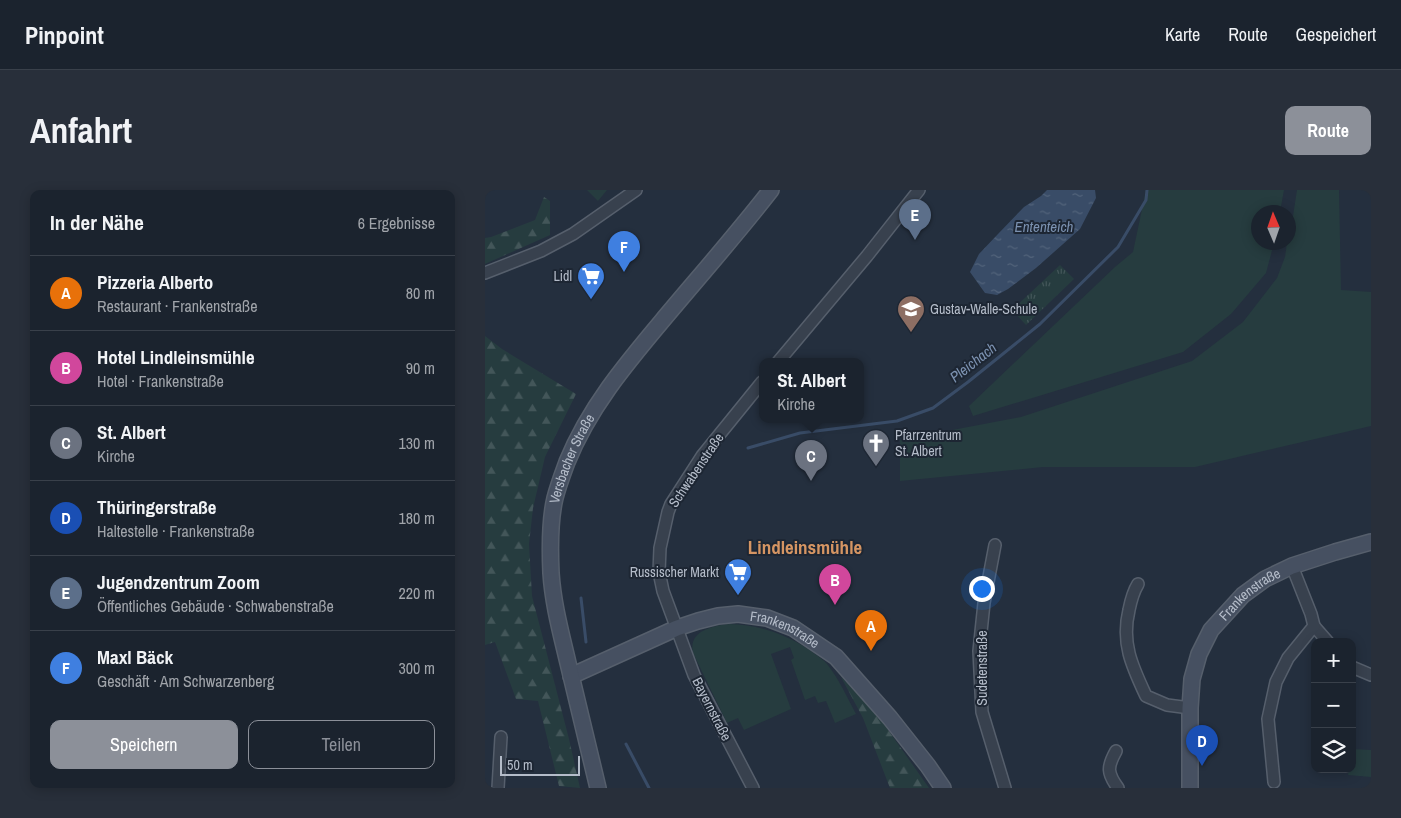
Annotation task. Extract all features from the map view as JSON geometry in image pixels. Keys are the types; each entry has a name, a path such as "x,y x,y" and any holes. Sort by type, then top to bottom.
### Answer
{"street":[{"path":"486,273 541,251 573,234 636,190"},
{"name":"Versbacher Straße","path":"598,788 555,608 551,574 551,540 555,498 564,470 585,422 619,372 771,190"},
{"path":"781,358 867,256 919,190"},
{"name":"Schwabenstraße","path":"677,628 663,590 659,572 660,548 667,512 702,456 759,386"},
{"name":"Frankenstraße","path":"1190,788 1192,679 1199,654 1211,630 1243,595 1265,579 1292,566 1371,542"},
{"name":"Sudetenstraße","path":"995,545 984,604 979,651 982,712 1005,788"},
{"path":"1292,566 1314,626 1324,638"},
{"path":"1138,584 1133,592 1127,616 1126,641 1133,669 1146,696 1167,705 1190,708"},
{"name":"Frankenstraße","path":"571,676 677,628 718,616 738,614 767,618 793,628 836,657 890,718 943,788"},
{"path":"1274,782 1269,719 1276,682 1288,658 1314,626"},
{"name":"Bayernstraße","path":"677,628 695,675 753,788"},
{"path":"1356,668 1371,675"},
{"path":"498,788 501,737"},
{"path":"1116,751 1109,764 1110,777 1118,788"}],"green space":[{"path":"587,190 607,190 598,201"},
{"path":"1146,190 1284,190 1281,205 1251,205 1251,250 1272,250 1266,273 1231,314 1183,352 973,416 969,406 1133,252"},
{"path":"1297,190 1339,190 1341,290 1371,292 1371,426 1195,467 1043,467 900,481 900,440 1021,417 1192,361 1243,322 1277,278 1286,250 1296,250 1295,205"},
{"path":"544,197 550,201 550,235 485,264 485,238 535,220"},
{"path":"1060,265 1074,279 1026,325 1012,310"},
{"path":"485,336 502,349 576,394 545,457 533,508 529,544 532,596 580,788 559,786 538,701 516,699 495,642 485,645"},
{"path":"729,624 752,626 774,632 795,641 815,654 831,670 843,688 856,714 835,723 826,701 818,703 815,696 805,700 791,660 794,658 790,647 771,654 791,709 744,730 738,718 727,723 693,653 692,646 694,639 703,631 715,626"},
{"path":"841,677 874,710 929,788 890,788 863,718"},
{"path":"1356,749 1371,750 1371,777 1348,775 1348,773 1356,773"}],"water":[{"name":"Ententeich","path":"1047,190 1095,190 1096,198 1080,229 1036,268 997,295 985,293 970,272 979,254 1024,207"}],"waterway":[{"name":"Pleichach","path":"748,448 800,433 897,421 933,408 1040,324 1118,247 1146,200 1147,190"},
{"name":"Pleichach","path":"581,598 586,642"},
{"name":"Pleichach","path":"626,744 649,788"}],"place":[{"name":"Jugendzentrum Zoom","path":"915,240"},
{"name":"Maxl Bäck","path":"624,272"},
{"name":"Lidl","path":"591,300"},
{"name":"Gustav-Walle-Schule","path":"911,333"},
{"name":"Pfarrzentrum St. Albert","path":"876,467"},
{"name":"St. Albert","path":"811,481"},
{"name":"Russischer Markt","path":"738,596"},
{"name":"Hotel Lindleinsmühle","path":"835,605"},
{"name":"Pizzeria Alberto","path":"871,651"},
{"name":"Thüringerstraße","path":"1202,766"}],"district":[{"name":"Lindleinsmühle","path":"805,547"}]}
